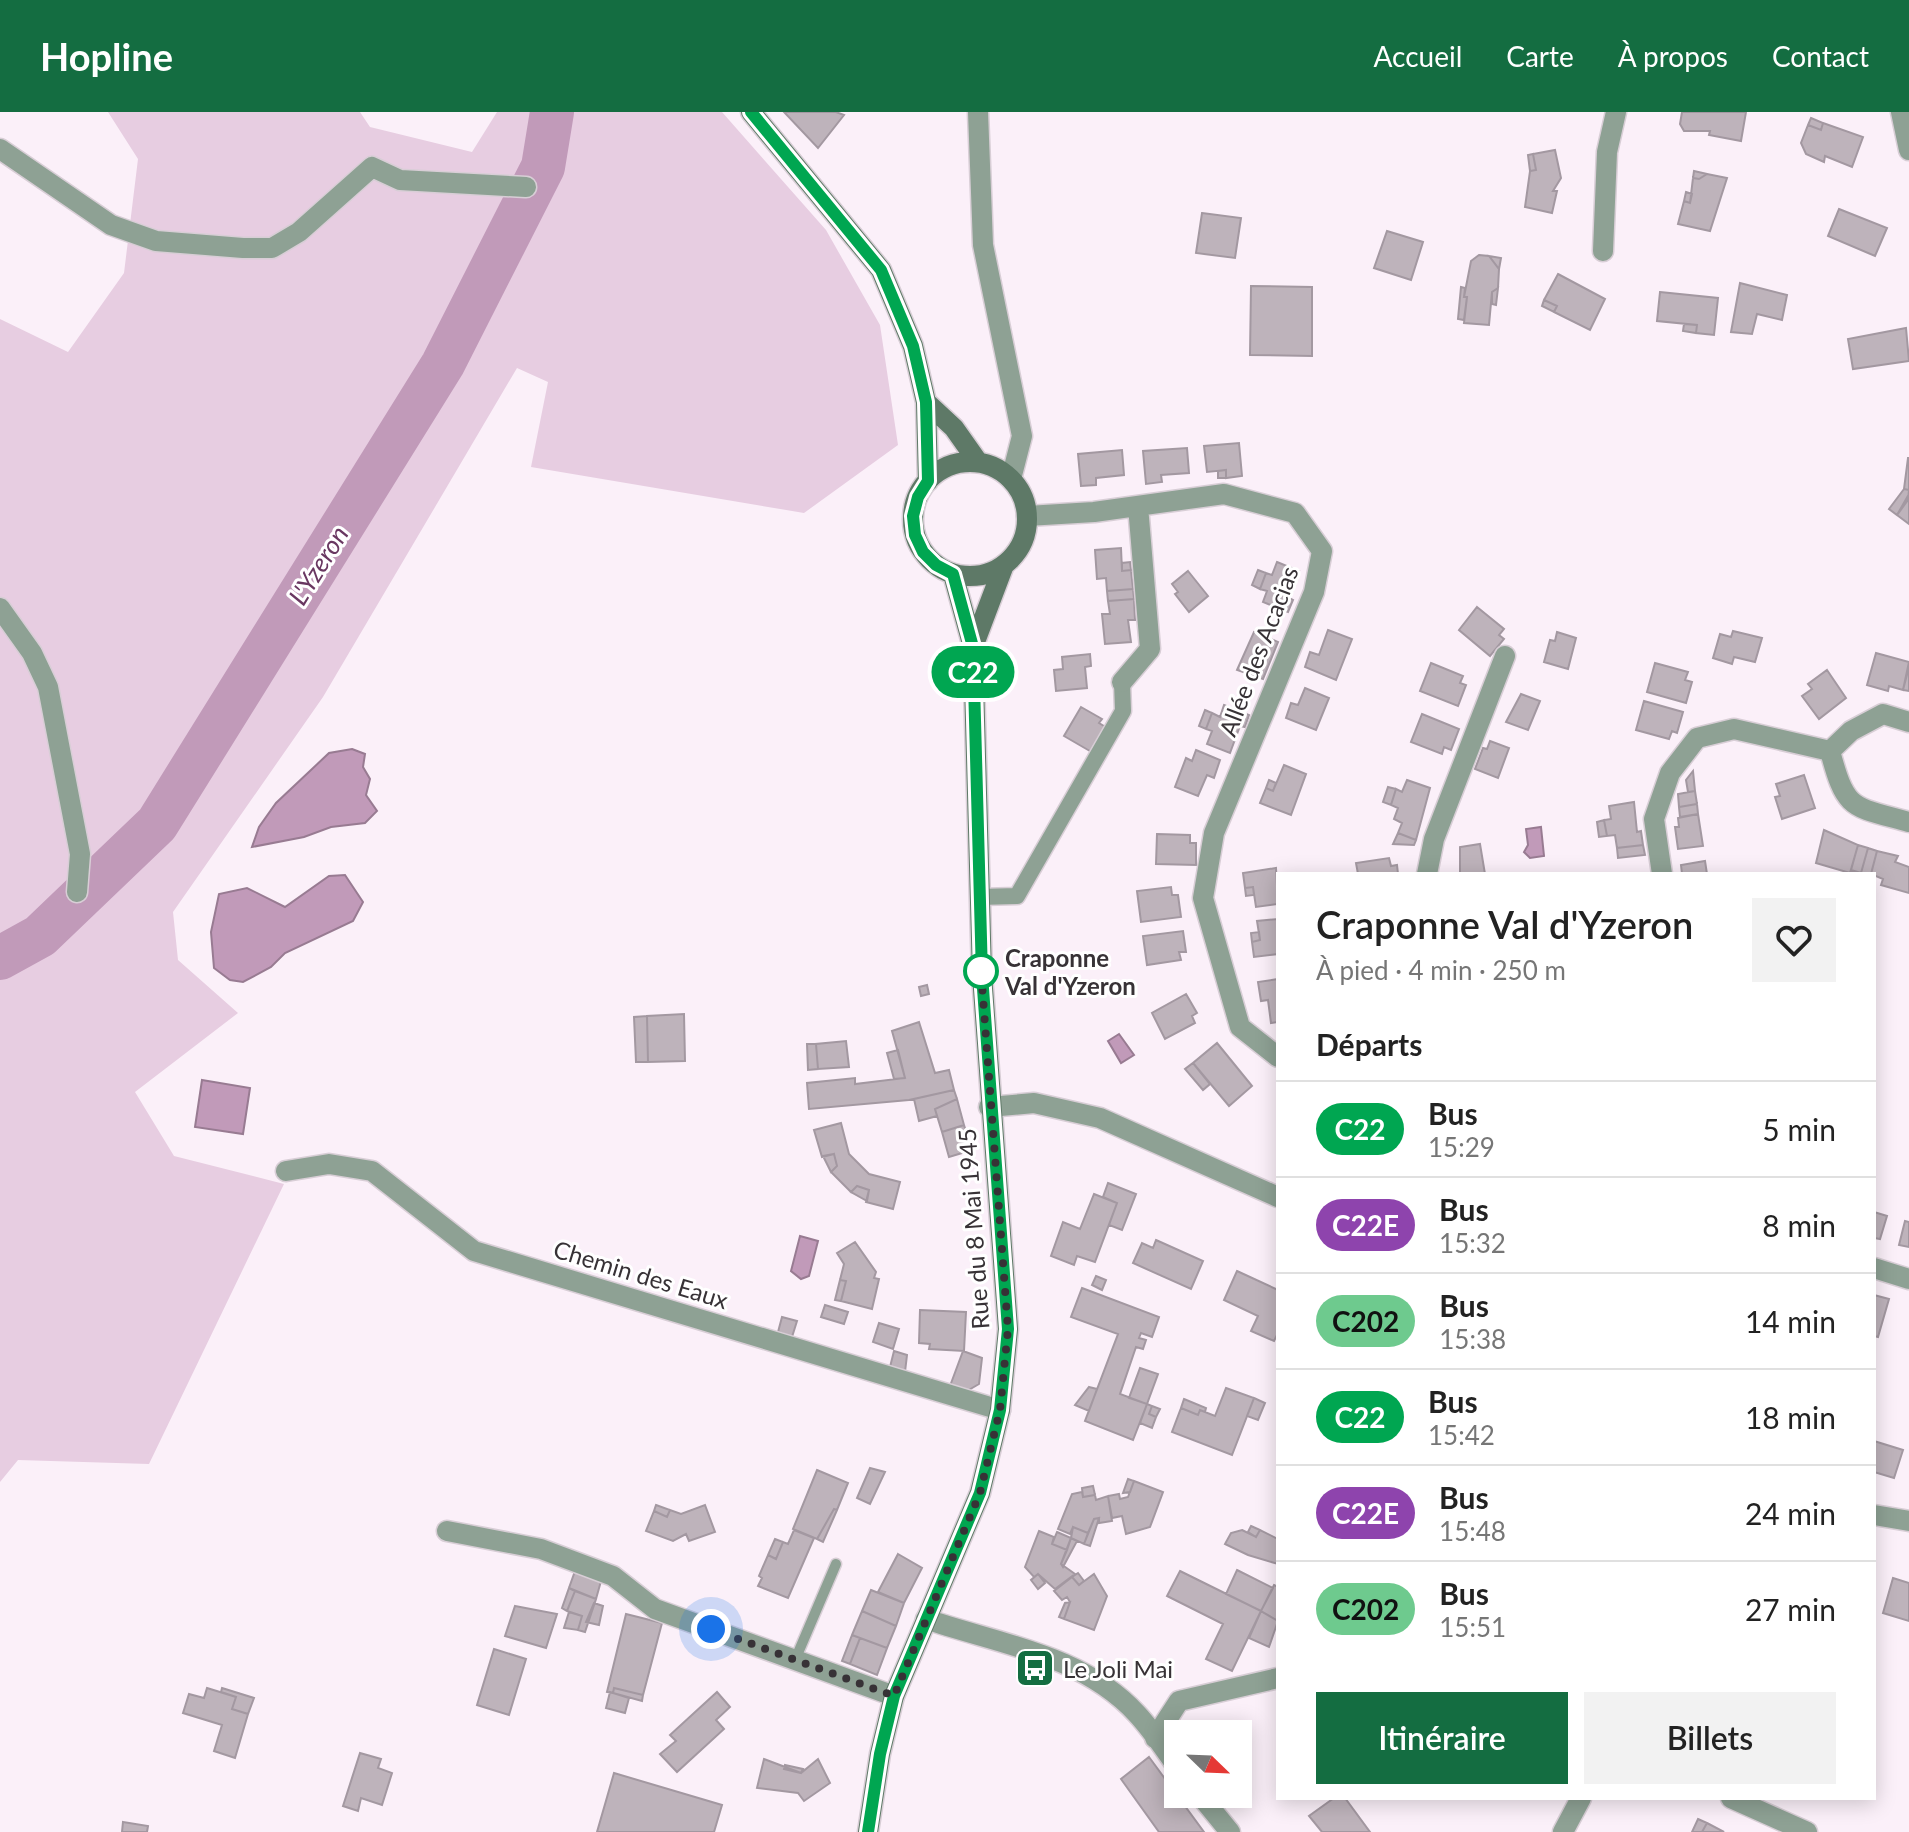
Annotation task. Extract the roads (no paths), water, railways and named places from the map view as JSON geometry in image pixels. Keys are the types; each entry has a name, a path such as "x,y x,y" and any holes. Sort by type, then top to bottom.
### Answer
{"main road":[{"path":"751,112 881,270 913,346 926,402 928,481"},
{"path":"926,402 954,428 978,462 1011,479 1025,502 1027,516 1017,551 1004,565 988,573 971,576 953,574 936,565 923,552 915,535 913,516 918,497 928,481 960,463 978,462"},
{"name":"Rue du 8 Mai 1945","path":"973,647 1004,565"},
{"name":"Rue du 8 Mai 1945","path":"868,1832 880,1754 894,1696 980,1493 1000,1410 1008,1329 989,1107 979,897 973,647 953,574"}],"street":[{"path":"978,112 983,245 1022,436 1011,479"},
{"path":"1603,251 1607,152 1616,112"},
{"path":"1901,112 1909,150"},
{"path":"0,149 111,225 156,241 243,248 272,248 299,232 372,167 400,180 526,187"},
{"name":"Allée des Acacias","path":"1027,516 1224,494 1295,513 1322,551 1314,592 1214,833 1203,898 1240,1027 1276,1055"},
{"path":"979,897 1017,896 1123,711 1122,682 1150,649 1138,506"},
{"path":"0,608 32,653 48,687 80,854 77,892"},
{"path":"1427,872 1434,839 1505,656"},
{"path":"1830,751 1851,731 1883,714 1909,722"},
{"path":"1662,872 1654,819 1670,773 1697,738 1734,729 1830,751"},
{"path":"1830,751 1841,793 1863,809 1909,822"},
{"path":"989,1107 1034,1103 1100,1118 1276,1196"},
{"name":"Chemin des Eaux","path":"286,1171 329,1164 372,1171 474,1251 1000,1410"},
{"path":"1876,1269 1909,1279"},
{"path":"1876,1515 1909,1521"},
{"path":"447,1531 541,1549 613,1576 655,1609 894,1696"},
{"path":"926,1619 1080,1670 1102,1683 1137,1714 1164,1750"},
{"path":"1155,1738 1179,1701 1276,1678"},
{"path":"1563,1832 1580,1800"},
{"path":"1735,1800 1807,1832"},
{"path":"1210,1808 1230,1832"}],"lane":[{"path":"795,1660 836,1564"}],"waterway":[{"name":"L'Yzeron","path":"0,958 40,936 157,824 443,364 543,167 552,112"}],"place":[{"name":"Craponne Val d'Yzeron","path":"981,971"},
{"name":"Le Joli Mai","path":"1035,1668"}]}
